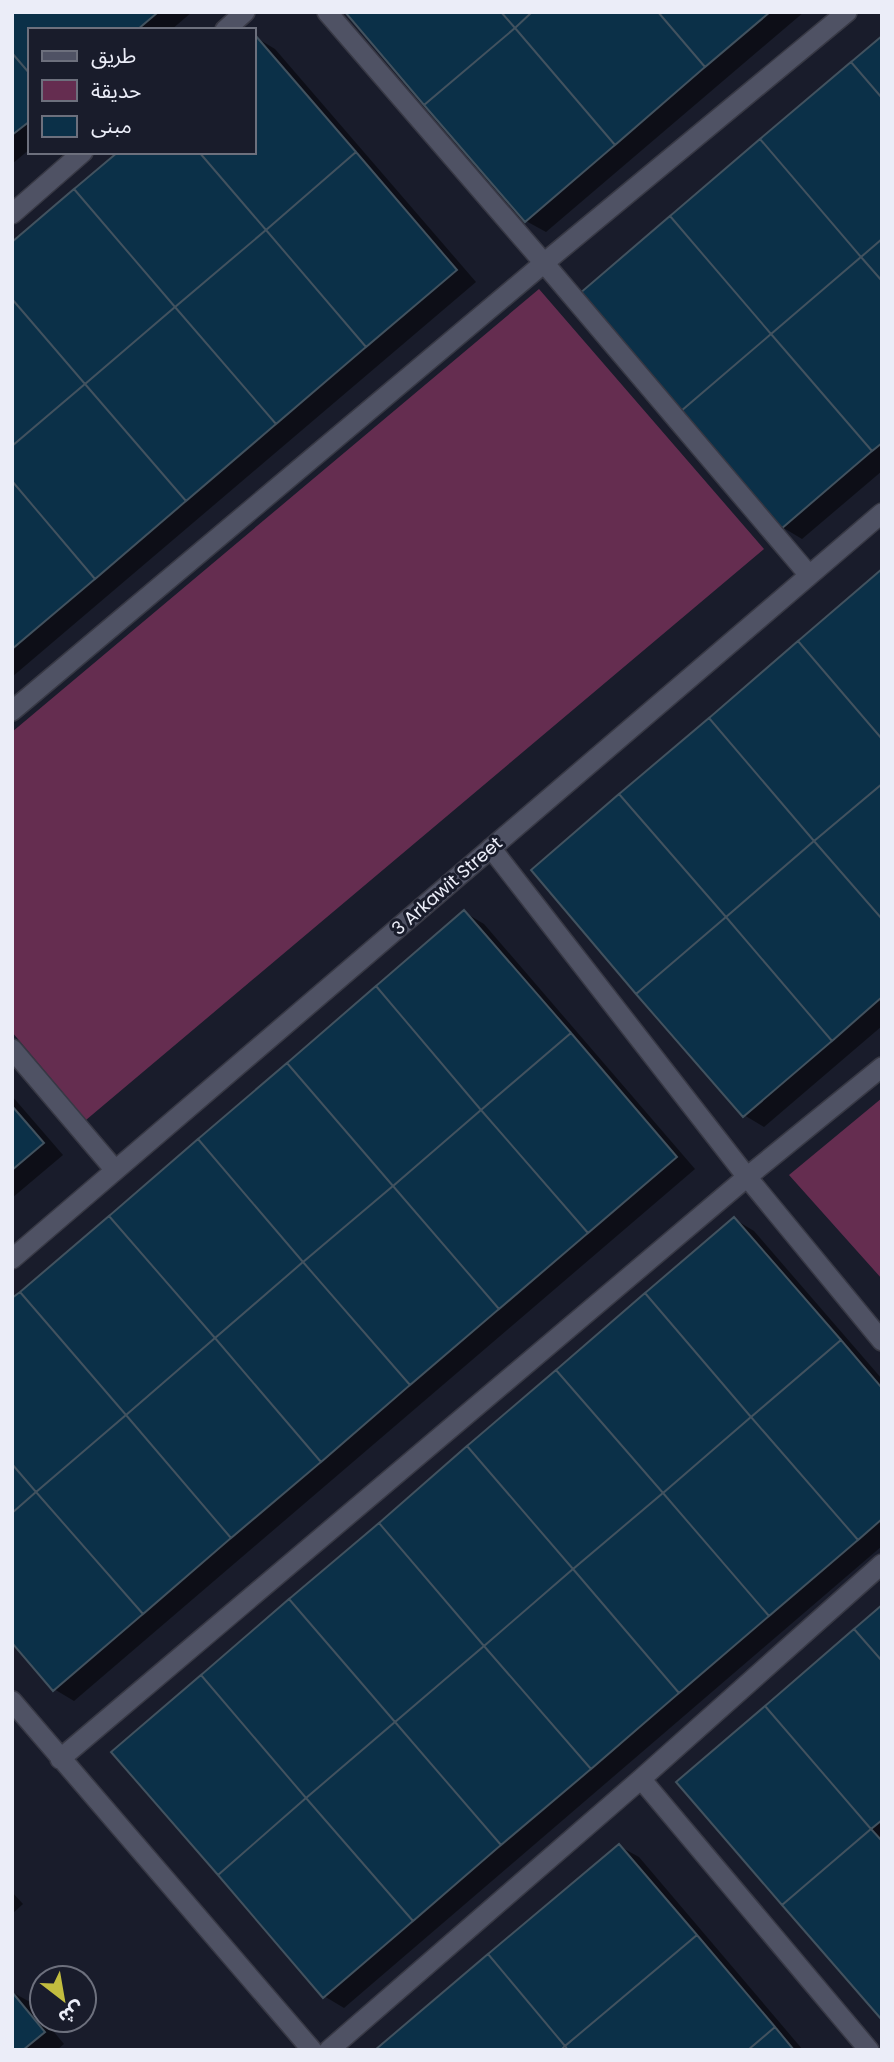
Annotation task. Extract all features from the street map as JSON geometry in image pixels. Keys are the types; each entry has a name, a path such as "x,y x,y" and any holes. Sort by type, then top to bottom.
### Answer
{"street":[{"path":"227,28 245,12"},
{"path":"327,12 809,575"},
{"path":"12,711 847,12"},
{"path":"12,214 81,154"},
{"name":"3 Arkawit Street","path":"12,1259 882,513"},
{"path":"491,848 747,1177 882,1341"},
{"path":"12,1049 115,1170"},
{"path":"61,1759 747,1177 882,1067"},
{"path":"329,2050 641,1779 882,1564"},
{"path":"12,1701 312,2050"},
{"path":"641,1779 869,2050"}],"green space":[{"path":"539,289 764,549 86,1120 12,1032 12,732"},
{"path":"882,1098 882,1279 789,1175"}],"building":[{"path":"12,12 157,12 139,28 28,28 28,72 12,53"},
{"path":"345,12 501,12 515,28 424,105"},
{"path":"501,12 532,12 515,28"},
{"path":"532,12 658,12 705,67 615,145 515,28"},
{"path":"658,12 770,12 705,67"},
{"path":"515,28 615,145 525,222 424,105"},
{"path":"256,36 356,152 266,230 201,154 256,154"},
{"path":"882,36 882,98 851,62"},
{"path":"12,53 28,72 28,123 12,135"},
{"path":"851,62 882,98 882,239 861,257 760,139"},
{"path":"760,139 861,257 771,334 670,216"},
{"path":"356,152 457,270 366,347 266,230"},
{"path":"116,154 201,154 266,230 175,307 74,189"},
{"path":"74,189 175,307 85,384 12,299 12,242"},
{"path":"670,216 771,334 681,411 579,294"},
{"path":"266,230 366,347 276,424 175,307"},
{"path":"882,239 882,281 861,257"},
{"path":"861,257 882,281 882,443 872,451 771,334"},
{"path":"12,299 85,384 12,446"},
{"path":"175,307 276,424 186,501 85,384"},
{"path":"771,334 872,451 781,529 681,411"},
{"path":"85,384 186,501 95,579 12,481 12,446"},
{"path":"12,481 95,579 12,649"},
{"path":"882,569 882,739 798,641"},
{"path":"798,641 882,739 882,784 814,841 709,718"},
{"path":"709,718 814,841 726,917 619,794"},
{"path":"882,784 882,919 814,841"},
{"path":"619,794 726,917 636,994 531,870"},
{"path":"814,841 882,919 882,997 832,1041 726,917"},
{"path":"464,910 571,1033 481,1110 376,986"},
{"path":"726,917 832,1041 743,1117 636,994"},
{"path":"376,986 481,1110 393,1186 287,1063"},
{"path":"571,1033 677,1157 588,1233 481,1110"},
{"path":"287,1063 393,1186 303,1262 198,1139"},
{"path":"12,1106 44,1143 12,1170"},
{"path":"481,1110 588,1233 499,1309 393,1186"},
{"path":"198,1139 303,1262 215,1338 109,1216"},
{"path":"393,1186 499,1309 410,1385 303,1262"},
{"path":"109,1216 215,1338 126,1415 20,1292"},
{"path":"734,1217 841,1340 751,1417 645,1293"},
{"path":"303,1262 410,1385 321,1462 215,1338"},
{"path":"20,1292 126,1415 36,1492 12,1464 12,1298"},
{"path":"645,1293 751,1417 663,1493 556,1370"},
{"path":"215,1338 321,1462 231,1538 126,1415"},
{"path":"841,1340 882,1388 882,1519 858,1540 751,1417"},
{"path":"556,1370 663,1493 573,1569 467,1446"},
{"path":"126,1415 231,1538 143,1614 36,1492"},
{"path":"751,1417 858,1540 769,1616 663,1493"},
{"path":"467,1446 573,1569 484,1646 379,1523"},
{"path":"12,1464 36,1492 12,1513"},
{"path":"36,1492 143,1614 53,1691 12,1643 12,1513"},
{"path":"663,1493 769,1616 679,1693 573,1569"},
{"path":"379,1523 484,1646 395,1722 289,1599"},
{"path":"573,1569 679,1693 591,1769 484,1646"},
{"path":"289,1599 395,1722 306,1798 201,1675"},
{"path":"882,1605 882,1661 854,1629"},
{"path":"854,1629 882,1661 882,1820 871,1829 765,1706"},
{"path":"484,1646 591,1769 501,1845 395,1722"},
{"path":"201,1675 306,1798 218,1875 111,1752"},
{"path":"765,1706 871,1829 782,1905 676,1782"},
{"path":"395,1722 501,1845 413,1921 306,1798"},
{"path":"306,1798 413,1921 323,1998 218,1875"},
{"path":"871,1829 882,1841 882,2020 782,1905"},
{"path":"619,1844 697,1935 565,2046 488,1954"},
{"path":"697,1935 775,2027 748,2050 568,2050 565,2046"},
{"path":"488,1954 565,2046 561,2050 375,2050"},
{"path":"12,1992 28,2011 28,2034 43,2034 23,2050 12,2050"},
{"path":"775,2027 794,2050 748,2050"}]}
